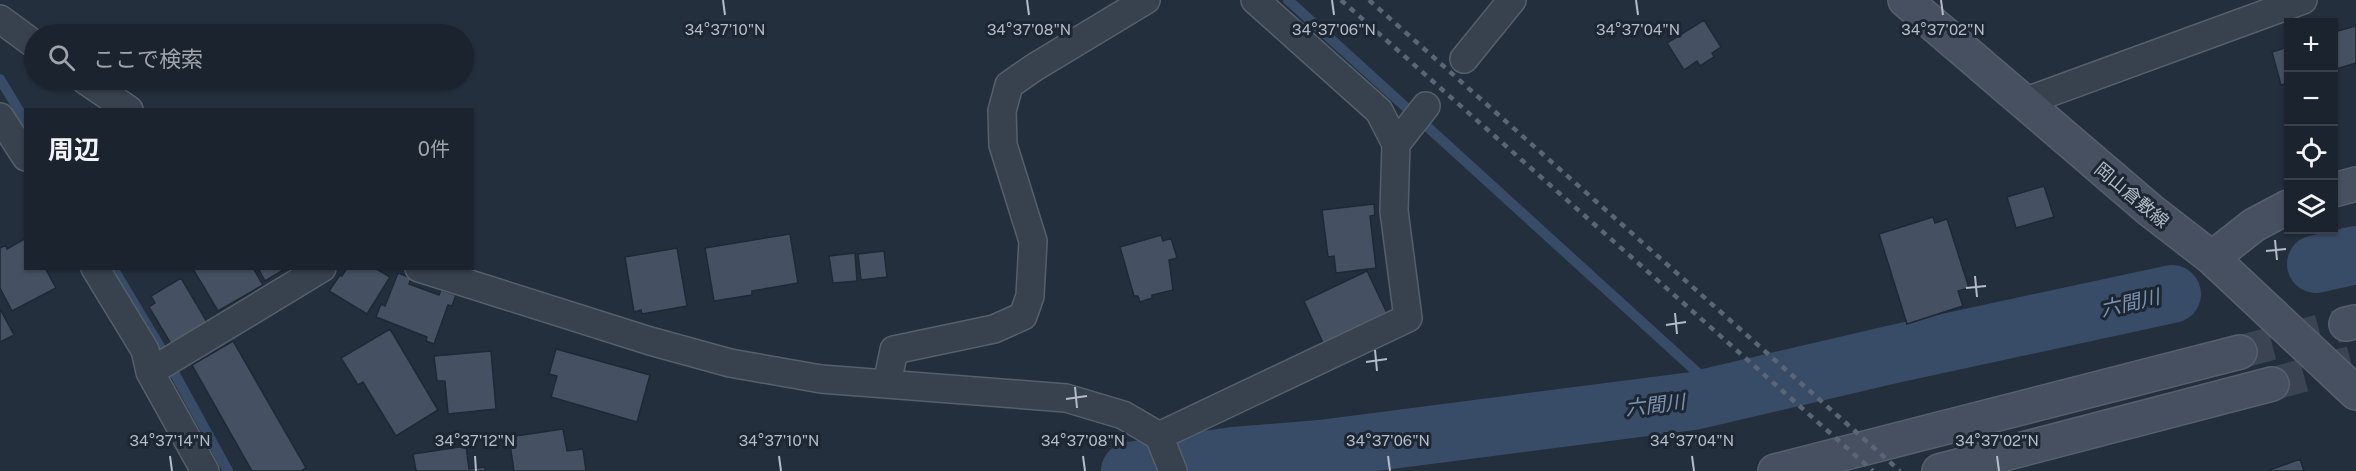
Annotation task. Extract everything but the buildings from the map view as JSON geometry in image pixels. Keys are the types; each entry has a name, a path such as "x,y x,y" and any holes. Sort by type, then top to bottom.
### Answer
{"street":[{"path":"887,384 894,350 994,329 1023,316 1030,296 1033,241 1004,145 1002,111 1009,85 1146,0"},
{"path":"425,270 650,341 730,363 821,379 1066,398 1123,415 1166,452 1408,318 1394,211 1396,144 1378,111 1256,0"},
{"path":"1464,59 1512,0"},
{"path":"2024,102 2303,0"},
{"name":"岡山倉敷線","path":"1912,2 2150,210 2212,258 2356,393"},
{"path":"0,19 24,37"},
{"path":"100,90 126,108"},
{"path":"1396,144 1420,113"},
{"path":"0,117 24,154"},
{"path":"2338,189 2356,184"},
{"path":"2212,258 2254,225 2284,210"},
{"path":"96,270 145,350 160,366 205,471"},
{"path":"160,366 319,270"},
{"path":"1774,471 2240,352"},
{"path":"1939,471 2272,384"}],"waterway":[{"path":"1288,0 1721,394"},
{"path":"0,79 24,119"},
{"name":"六間川","path":"2316,264 2356,255"},
{"path":"114,270 159,345 228,471"},
{"name":"六間川","path":"1130,471 1234,456 1321,449 1693,401 1894,354 2172,294"}],"tunnel":[{"path":"2240,352 2346,324"},
{"path":"2272,384 2356,361"}],"railway":[{"path":"1341,0 1873,471"},
{"path":"1369,0 1900,471"}]}
